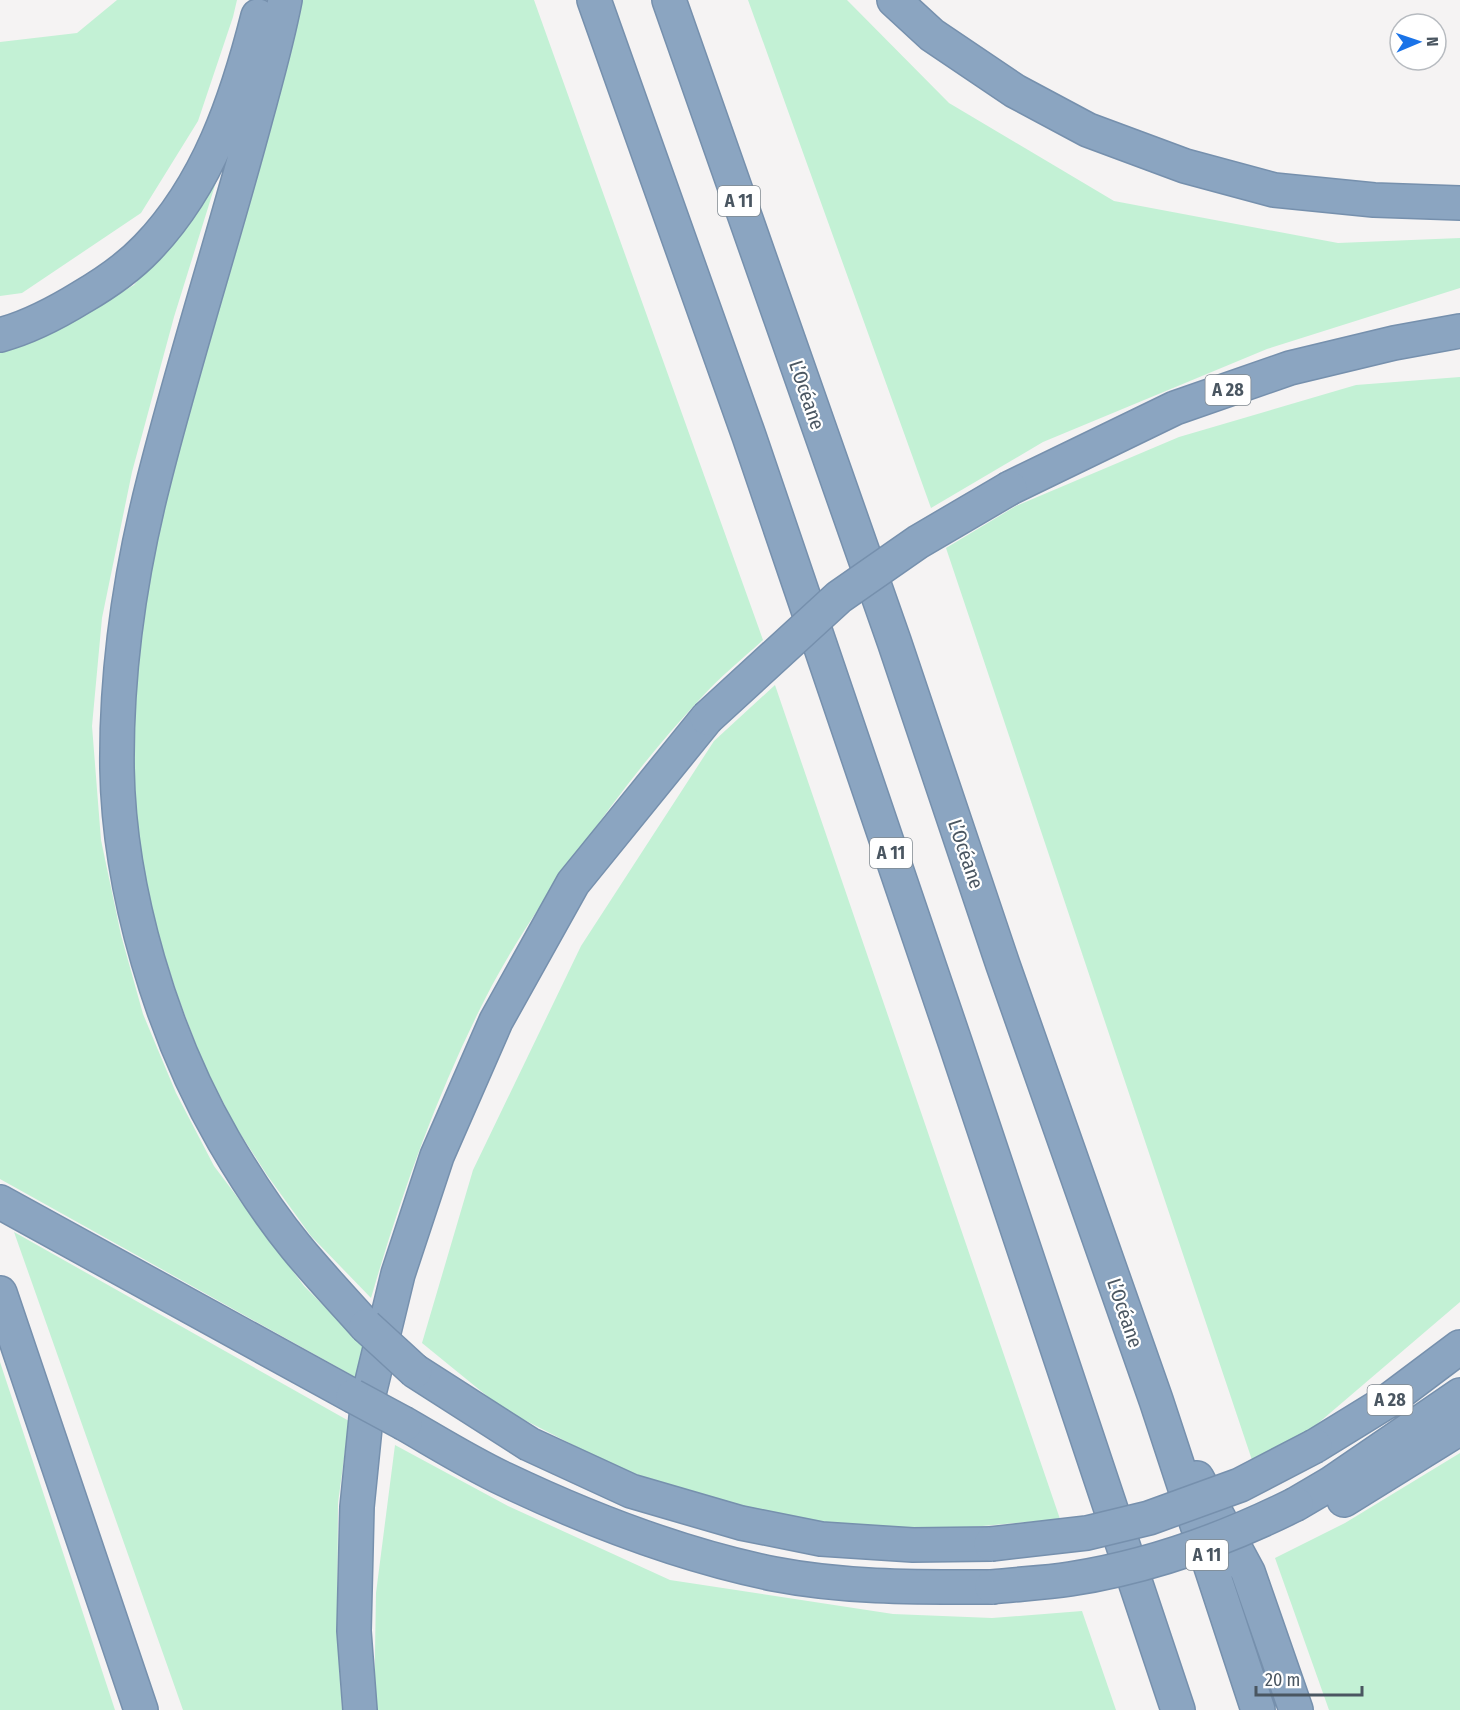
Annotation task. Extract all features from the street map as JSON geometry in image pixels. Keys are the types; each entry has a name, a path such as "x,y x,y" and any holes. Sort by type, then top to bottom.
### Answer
{"highway":[{"path":"0,335 47,318 115,276 147,248 174,216 202,170 231,110 262,0"},
{"name":"A 28","path":"285,0 246,152 138,545 127,619 118,724 117,771 127,871 152,971 175,1039 192,1082 224,1141 294,1245 366,1326 415,1371 529,1444 631,1491 741,1523 821,1539 913,1545 991,1544 1087,1533 1149,1518 1240,1485 1315,1446 1388,1401 1460,1347"},
{"name":"A 11","path":"594,0 749,436 1179,1710"},
{"name":"L’Océane","path":"669,0 890,630 1003,966 1156,1400 1258,1710"},
{"path":"894,0 932,35 1015,91 1088,130 1185,166 1274,190 1374,200 1460,202"},
{"name":"A 28","path":"360,1710 354,1630 357,1507 368,1398 398,1274 437,1156 496,1021 573,883 707,718 839,597 918,542 1010,488 1175,408 1290,368 1394,343 1460,331"},
{"path":"0,1203 505,1480 617,1528 671,1548 774,1574 865,1585 992,1587 1069,1580 1138,1564 1214,1540 1296,1504 1329,1497 1460,1428"},
{"path":"0,1293 141,1710"},
{"path":"1329,1497 1460,1395"},
{"path":"1156,1400 1248,1572 1296,1710"}],"green space":[{"path":"117,0 237,0 198,121 141,213 22,293 0,296 0,42 77,33"},
{"path":"295,0 534,0 763,640 707,691 636,773 553,887 507,959 468,1033 436,1107 395,1221 371,1298 311,1236 267,1175 236,1127 203,1063 177,994 156,928 140,854 131,765 136,661 153,540"},
{"path":"748,0 847,0 949,103 1114,201 1338,243 1460,238 1460,288 1267,349 1043,442 931,508"},
{"path":"216,182 174,317 132,472 102,618 92,726 101,840 121,935 143,1014 176,1093 214,1166 304,1286 363,1345 357,1378 0,1179 0,352 58,330 134,285"},
{"path":"1460,377 1460,1302 1309,1431 1252,1460 946,548 1016,506 1179,437 1356,385"},
{"path":"775,685 1060,1519 938,1530 855,1526 781,1516 701,1496 618,1468 503,1409 422,1343 473,1170 581,946 714,741"},
{"path":"14,1232 349,1421 338,1503 337,1631 342,1710 183,1710"},
{"path":"0,1362 115,1710 0,1710"},
{"path":"395,1445 508,1506 670,1580 893,1614 992,1618 1082,1611 1116,1710 374,1710 376,1593"},
{"path":"1460,1453 1460,1710 1329,1710 1275,1558 1345,1523"}]}
